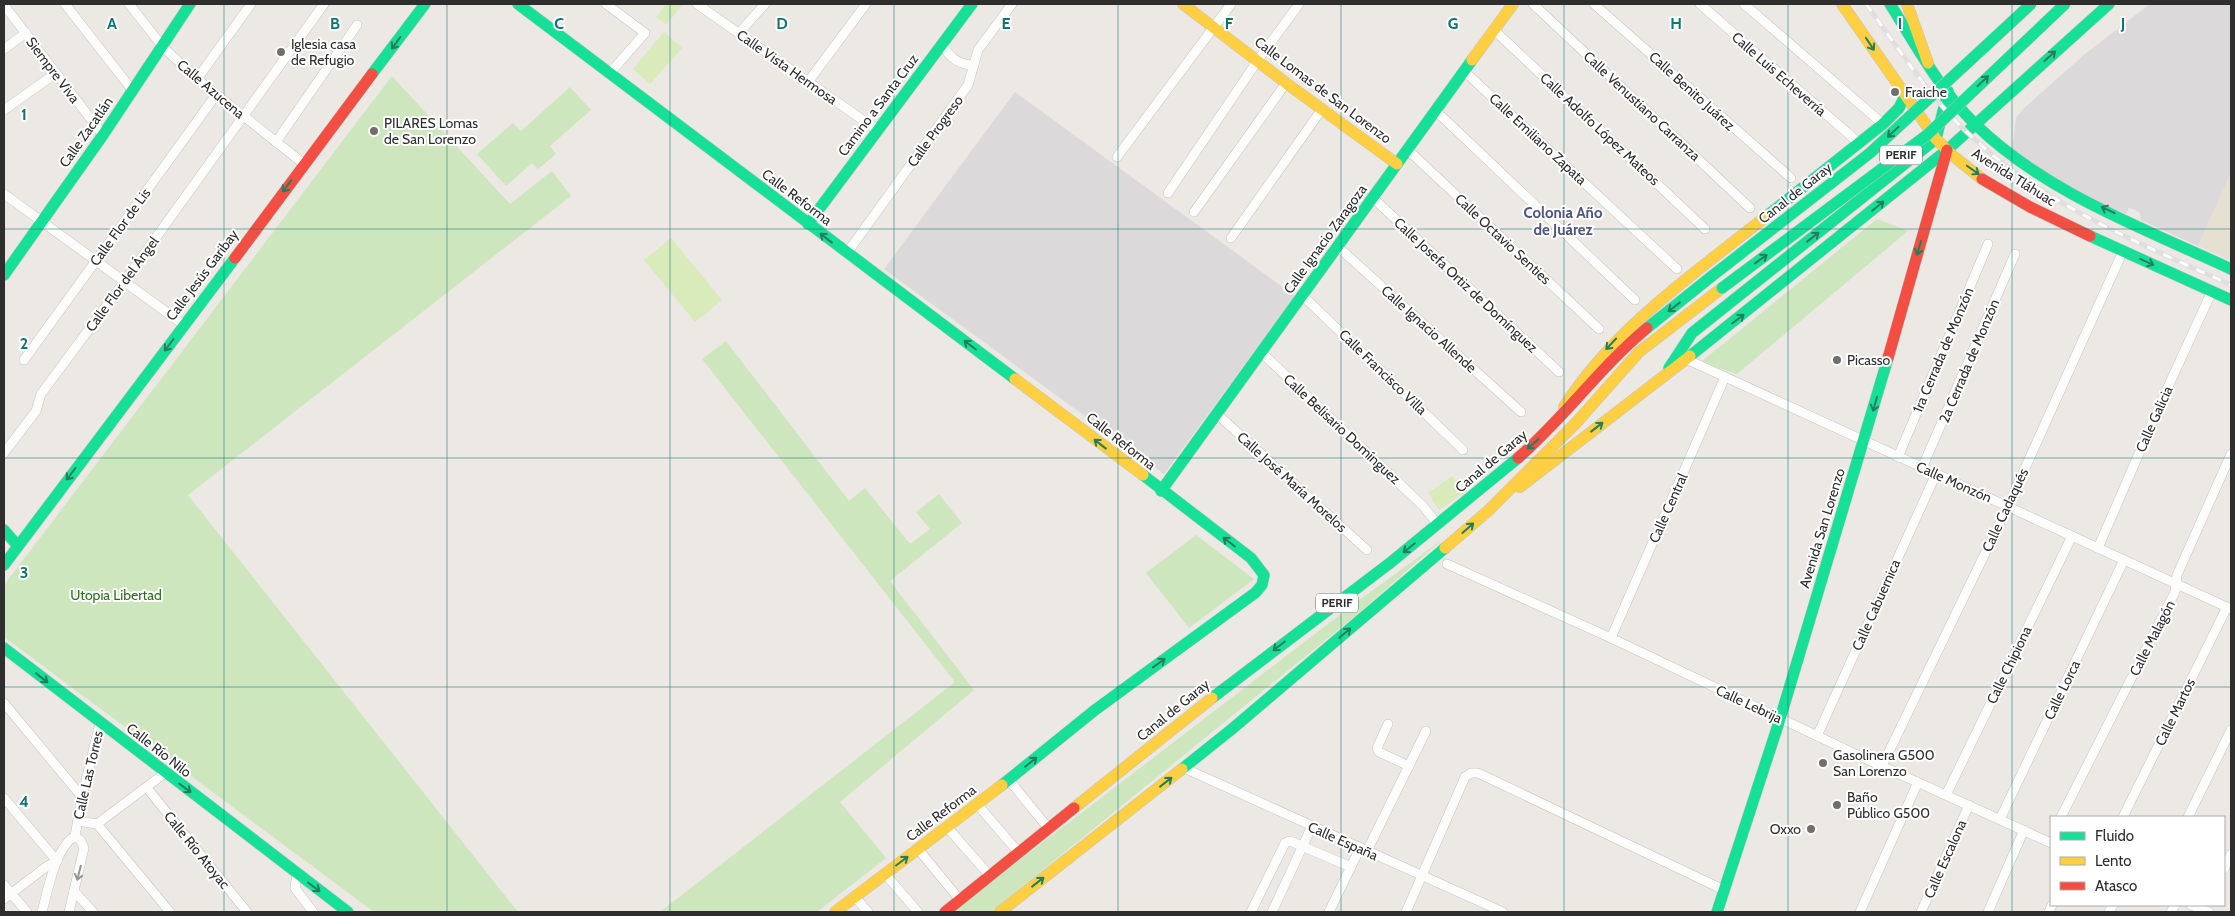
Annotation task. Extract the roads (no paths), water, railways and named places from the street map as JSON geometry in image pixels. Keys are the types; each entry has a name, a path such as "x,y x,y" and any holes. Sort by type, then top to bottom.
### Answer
{"main road":[{"name":"Calle Zacatlán","path":"4,275 7,262 42,222 163,47 190,4"},
{"name":"Calle Jesús Garibay","path":"4,565 425,4"},
{"name":"Calle Reforma","path":"518,4 808,224 887,281 1250,558 1264,575 1262,584 1255,593 1095,710 1009,780 835,912"},
{"name":"Camino a Santa Cruz","path":"808,224 972,4"},
{"name":"Calle Lomas de San Lorenzo","path":"1183,4 1322,110 1397,164"},
{"name":"Calle Ignacio Zaragoza","path":"1160,491 1513,4"},
{"name":"Avenida Tláhuac","path":"1842,4 1905,96 1946,150 1998,188 2032,208 2231,300"},
{"name":"Avenida Tláhuac","path":"1890,4 1948,91 1974,123 2016,160 2087,200 2231,269"},
{"path":"1907,4 1928,63"},
{"path":"2012,21 2017,4"},
{"name":"Canal de Garay","path":"945,912 1235,679 1438,525 1496,477 1553,426 1624,347 1712,276 1870,154 2031,4"},
{"name":"PERIF","path":"1000,912 1184,768 1489,510 1575,424 1639,352 1927,135 2065,4"},
{"path":"1489,510 1663,376 1683,355 1757,304 1946,150 2109,4"},
{"path":"1683,355 1692,333 1936,139 1948,91"},
{"path":"1553,426 1576,386 1612,343 1647,311 1855,147 1899,108 1905,96"},
{"path":"1855,147 1873,156 1880,168 1876,186"},
{"name":"Avenida San Lorenzo","path":"1717,912 1780,719 1865,440 1946,150"},
{"path":"4,530 17,546"},
{"name":"Calle Río Nilo","path":"4,648 348,912"}],"street":[{"name":"Siempre Viva","path":"4,4 103,135"},
{"path":"65,4 133,91"},
{"name":"Calle Azucena","path":"129,4 163,47 197,79 304,164"},
{"path":"197,79 251,4"},
{"name":"Calle Flor del Ángel","path":"4,453 36,412 40,394 124,282 324,4"},
{"path":"606,4 645,33 609,74"},
{"name":"Calle Vista Hermosa","path":"697,4 877,130"},
{"path":"738,34 765,4"},
{"path":"808,82 866,4"},
{"name":"Calle Progreso","path":"847,253 968,85 978,50 1012,4"},
{"path":"1117,157 1230,4"},
{"path":"1168,193 1258,60 1299,4"},
{"name":"Calle Venustiano Carranza","path":"1533,4 1750,208"},
{"name":"Calle Benito Juárez","path":"1594,4 1791,178"},
{"name":"Calle Luis Echeverría","path":"1700,4 1855,147"},
{"path":"1744,4 1882,124"},
{"path":"276,142 357,25"},
{"name":"Calle Adolfo López Mateos","path":"1494,30 1706,229"},
{"path":"4,50 26,33"},
{"path":"942,44 956,61 966,65 974,65"},
{"name":"Calle Emiliano Zapata","path":"1464,71 1676,269"},
{"path":"4,110 56,73"},
{"path":"1194,212 1286,83"},
{"name":"Calle Flor de Lis","path":"24,360 216,95"},
{"path":"1231,238 1322,110"},
{"path":"1436,111 1635,300"},
{"name":"Calle Octavio Senties","path":"1408,150 1599,329"},
{"path":"4,194 184,325"},
{"name":"Calle Josefa Ortiz de Domínguez","path":"1373,198 1559,372"},
{"name":"1ra Cerrada de Monzón","path":"1898,457 1988,244"},
{"name":"Calle Ignacio Allende","path":"1338,246 1521,412"},
{"name":"Calle Cadaqués","path":"1882,766 2008,506 2123,251"},
{"name":"2a Cerrada de Monzón","path":"1922,468 2015,254"},
{"name":"Calle Galicia","path":"2098,548 2212,291"},
{"name":"Calle Francisco Villa","path":"1302,295 1463,450"},
{"name":"Calle Belisario Domínguez","path":"1261,352 1423,506 1438,525"},
{"name":"Calle Monzón","path":"1683,355 1725,377 2229,608"},
{"name":"Calle Central","path":"1611,638 1725,377"},
{"name":"Calle José María Morelos","path":"1217,414 1367,550"},
{"name":"Calle Malagón","path":"2063,816 2175,592 2177,575 2231,454"},
{"name":"Calle Cabuernica","path":"1817,736 1936,474"},
{"name":"Calle Chipiona","path":"1946,795 2072,536"},
{"name":"Calle Lorca","path":"2000,819 2124,560"},
{"name":"Calle Lebrija","path":"1447,564 1611,638 1882,766 2050,841"},
{"name":"Calle Martos","path":"2125,816 2229,608"},
{"path":"4,703 82,797"},
{"name":"Calle Las Torres","path":"68,912 84,848 81,841 75,836 82,797 100,723"},
{"path":"1388,724 1377,748 1379,752 1409,766"},
{"path":"2188,816 2231,730"},
{"path":"1329,912 1351,867 1363,850 1426,731"},
{"name":"Calle España","path":"1184,768 1504,912"},
{"path":"1406,912 1465,777 1471,772 1478,773 1724,890"},
{"path":"97,824 165,773"},
{"path":"1009,780 1049,829"},
{"path":"1860,912 1918,782"},
{"name":"Calle Río Atoyac","path":"147,788 247,912"},
{"path":"4,798 57,861"},
{"path":"977,804 1019,853"},
{"name":"Calle Escalona","path":"1921,912 1969,805"},
{"path":"78,821 97,824 170,912"},
{"path":"1272,912 1304,847 1312,826"},
{"path":"947,827 990,876"},
{"path":"1988,912 2024,830"},
{"path":"42,912 57,861 67,840 75,836"},
{"path":"1251,912 1284,843 1290,841 1351,867"},
{"path":"918,850 960,900"},
{"path":"2225,867 2231,854"},
{"path":"7,896 57,861"},
{"path":"297,874 295,888 313,912"},
{"path":"885,874 918,912"},
{"path":"4,885 7,896 27,912"},
{"path":"74,890 93,912"},
{"path":"855,897 868,912"}],"railway":[{"path":"1866,4 1916,73 1948,113 1978,143 2010,169 2080,213 2117,233 2231,285"}],"place":[{"name":"Iglesia casa de Refugio","path":"281,52"},
{"name":"Fraiche","path":"1895,92"},
{"name":"PILARES Lomas de San Lorenzo","path":"374,131"},
{"name":"Picasso","path":"1837,360"},
{"name":"Gasolinera G500 San Lorenzo","path":"1823,763"},
{"name":"Baño Público G500","path":"1837,805"},
{"name":"Oxxo","path":"1811,829"}],"district":[{"name":"Colonia Año de Juárez","path":"1563,222"}],"park label":[{"name":"Utopia Libertad","path":"116,595"}]}
